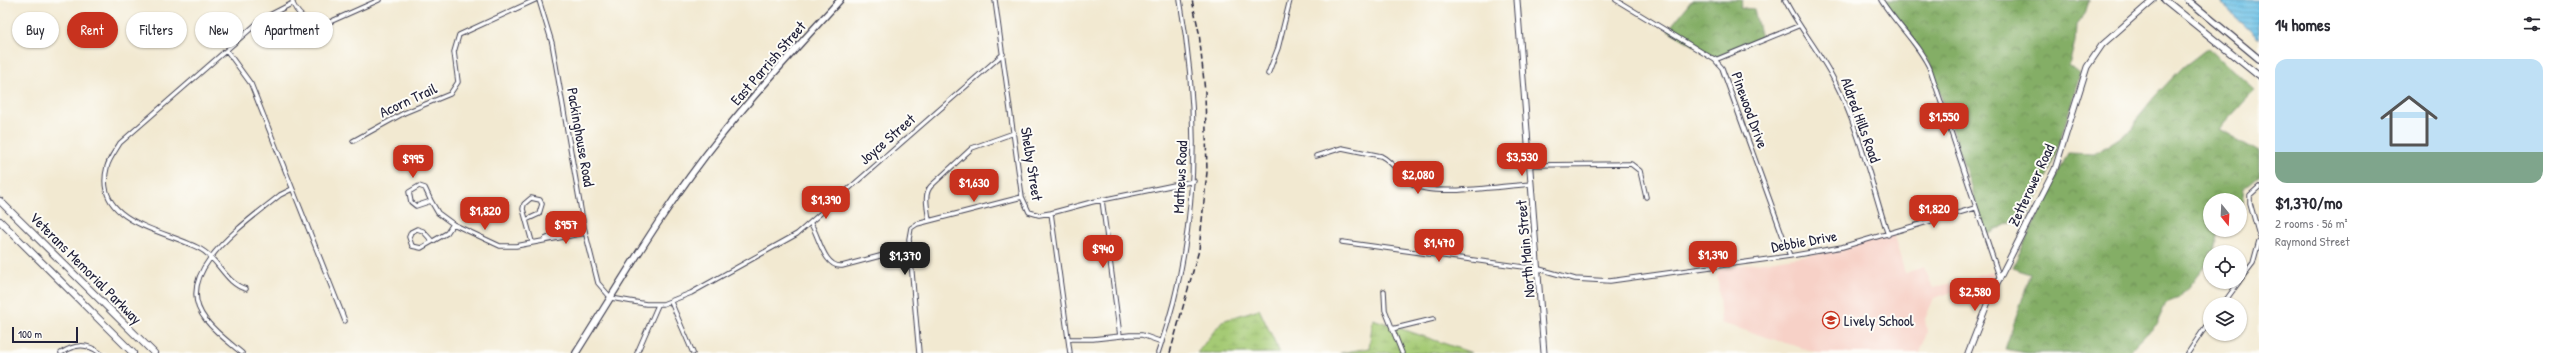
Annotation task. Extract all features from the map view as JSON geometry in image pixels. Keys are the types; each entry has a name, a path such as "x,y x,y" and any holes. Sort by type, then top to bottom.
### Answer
{"highway":[{"name":"Veterans Memorial Parkway","path":"0,201 154,353"},
{"name":"Veterans Memorial Parkway","path":"0,221 133,353"}],"main road":[{"name":"East Parrish Street","path":"576,353 670,206 715,143 768,79 840,0"},
{"path":"2165,0 2259,76"},
{"path":"2188,0 2259,59"}],"street":[{"path":"246,290 237,287 210,256 196,247 129,220 113,206 105,185 107,167 120,143 262,19 292,1 306,20 316,25 323,25 378,0"},
{"name":"Acorn Trail","path":"353,141 404,112 450,94 458,82 454,52 458,35 535,0"},
{"name":"Packinghouse Road","path":"539,0 552,43 585,233 598,283 611,298"},
{"name":"Shelby Street","path":"995,0 1022,197 1029,212 1039,215 1051,213 1102,200 1194,181"},
{"name":"Mathews Road","path":"1158,353 1185,253 1194,181 1192,80 1180,0"},
{"path":"1268,74 1278,48 1290,0"},
{"name":"North Main Street","path":"1516,0 1539,269 1544,353"},
{"name":"Pinewood Drive","path":"1616,0 1715,60 1728,81 1790,256"},
{"name":"Aldred Hills Road","path":"1785,0 1798,26 1833,79 1844,102 1888,235"},
{"path":"1881,0 1925,58 2000,279"},
{"name":"Zetterower Road","path":"1968,353 2000,279 2055,169 2087,67 2102,45 2153,0"},
{"path":"1715,60 1798,26"},
{"path":"227,51 251,84 345,321"},
{"name":"Joyce Street","path":"611,298 658,305 671,302 778,246 811,224 1003,54"},
{"path":"929,221 926,197 927,190 972,148 1014,133"},
{"path":"1316,156 1342,148 1381,156 1387,159 1411,183 1429,190 1531,184"},
{"path":"1529,165 1631,164 1640,171 1646,198"},
{"path":"430,201 416,206 411,202 409,192 419,186 425,188 430,201 438,213 453,224 500,246 516,246 585,233"},
{"path":"2259,187 2250,195 2250,203 2259,235"},
{"path":"242,353 206,320 198,304 197,288 199,276 210,256 280,195 292,189"},
{"path":"919,353 910,248 911,228 929,221 1022,197"},
{"path":"526,220 539,214 542,204 540,200 531,198 526,201 523,209 526,220 532,242"},
{"path":"1102,200 1120,336"},
{"name":"Debbie Drive","path":"1342,242 1539,269 1575,279 1610,281 1790,256 1842,247 1888,235 1975,208"},
{"path":"1051,213 1070,353"},
{"path":"432,241 423,231 417,229 411,232 409,237 409,242 416,248 428,245 432,241 447,233 453,224"},
{"path":"811,224 828,261 834,266 842,266 910,248"},
{"path":"544,240 556,234 584,227"},
{"path":"2247,271 2253,263 2259,241"},
{"path":"1384,291 1385,310 1402,353"},
{"path":"671,302 693,353"},
{"path":"637,353 658,305"},
{"path":"1392,329 1433,319"},
{"path":"2188,353 2203,330"},
{"path":"1069,339 1142,335 1162,342"},
{"path":"61,353 78,346 87,346 100,353"}],"shaded area":[{"path":"1893,233 1905,273 1924,267 1933,288 1992,272 1994,278 1934,298 1925,319 1927,332 1920,353 1818,353 1721,323 1717,269 1827,252"}],"green space":[{"path":"1692,0 1742,0 1740,8 1754,9 1761,38 1715,58 1668,30"},
{"path":"1882,0 2089,0 2085,14 2076,25 2075,42 2069,65 2080,74 2069,112 2049,172 2031,209 2021,224 2009,223 1987,235 1930,63"},
{"path":"2208,48 2255,90 2219,129 2259,152 2259,176 2244,188 2243,193 2203,193 2203,237 2217,237 2215,245 2203,245 2203,269 2179,298 2166,303 2157,323 2128,353 2027,353 2005,349 2031,274 2012,268 2068,153 2094,154 2133,129 2138,117 2155,96 2183,67"},
{"path":"1259,309 1280,353 1197,353 1222,321"},
{"path":"1373,319 1472,353 1340,353 1369,348"}],"water":[{"path":"2221,0 2259,0 2259,39 2223,5"}],"railway":[{"path":"1170,353 1199,250 1207,172 1205,92 1199,32 1192,0"}],"place":[{"name":"Lively School","path":"1831,320"}]}
